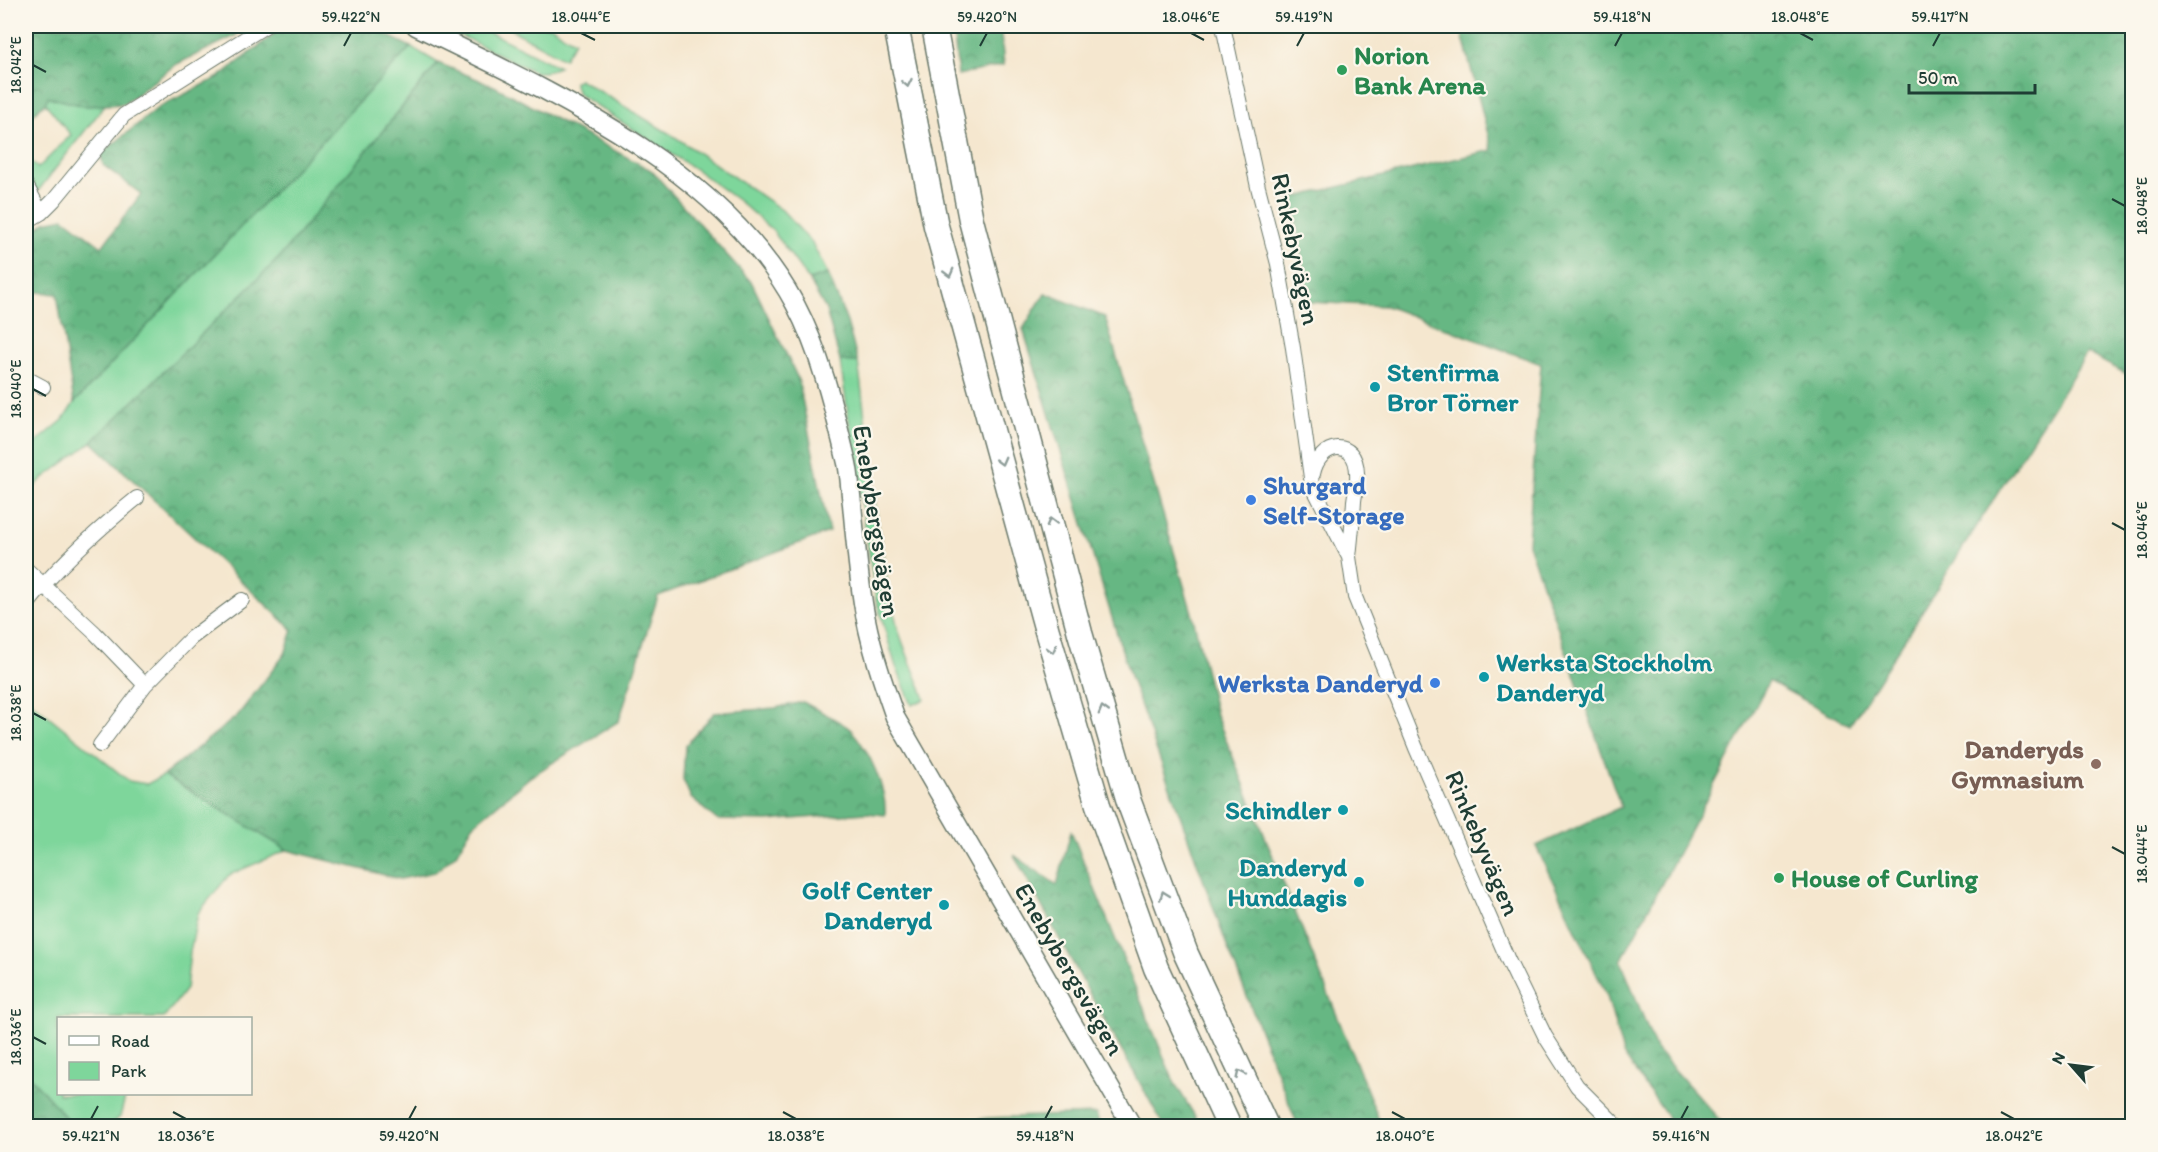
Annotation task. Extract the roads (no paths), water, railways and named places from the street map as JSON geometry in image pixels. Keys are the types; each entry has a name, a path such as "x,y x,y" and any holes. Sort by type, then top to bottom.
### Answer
{"highway":[{"path":"896,26 936,226 1047,631 1098,805 1156,968 1229,1126"},
{"path":"934,26 971,220 1080,633 1129,802 1186,954 1266,1126"}],"main road":[{"name":"Enebybergsvägen","path":"416,26 569,103 662,160 719,207 762,255 794,304 823,370 848,466 863,604 876,663 895,717 1132,1126"}],"street":[{"name":"Rinkebyvägen","path":"1223,26 1258,187 1278,264 1293,348 1312,485 1349,557"},
{"path":"26,222 41,213 54,200 124,115 262,27"},
{"path":"26,185 41,213"},
{"path":"26,378 43,387"},
{"name":"Rinkebyvägen","path":"1312,485 1317,460 1324,452 1338,447 1355,458 1357,473 1349,557 1355,597 1416,748 1508,960 1545,1036 1577,1086 1617,1126"},
{"path":"26,606 42,585 92,535 137,498"},
{"path":"26,569 95,633 145,685"},
{"path":"100,745 145,685 191,638 242,600"}],"place":[{"name":"Norion Bank Arena","path":"1342,70"},
{"name":"Stenfirma Bror Törner","path":"1375,387"},
{"name":"Shurgard Self-Storage","path":"1251,500"},
{"name":"Werksta Stockholm Danderyd","path":"1484,677"},
{"name":"Werksta Danderyd","path":"1435,683"},
{"name":"Danderyds Gymnasium","path":"2096,764"},
{"name":"Schindler","path":"1343,810"},
{"name":"House of Curling","path":"1779,878"},
{"name":"Danderyd Hunddagis","path":"1359,882"},
{"name":"Golf Center Danderyd","path":"944,905"}]}
